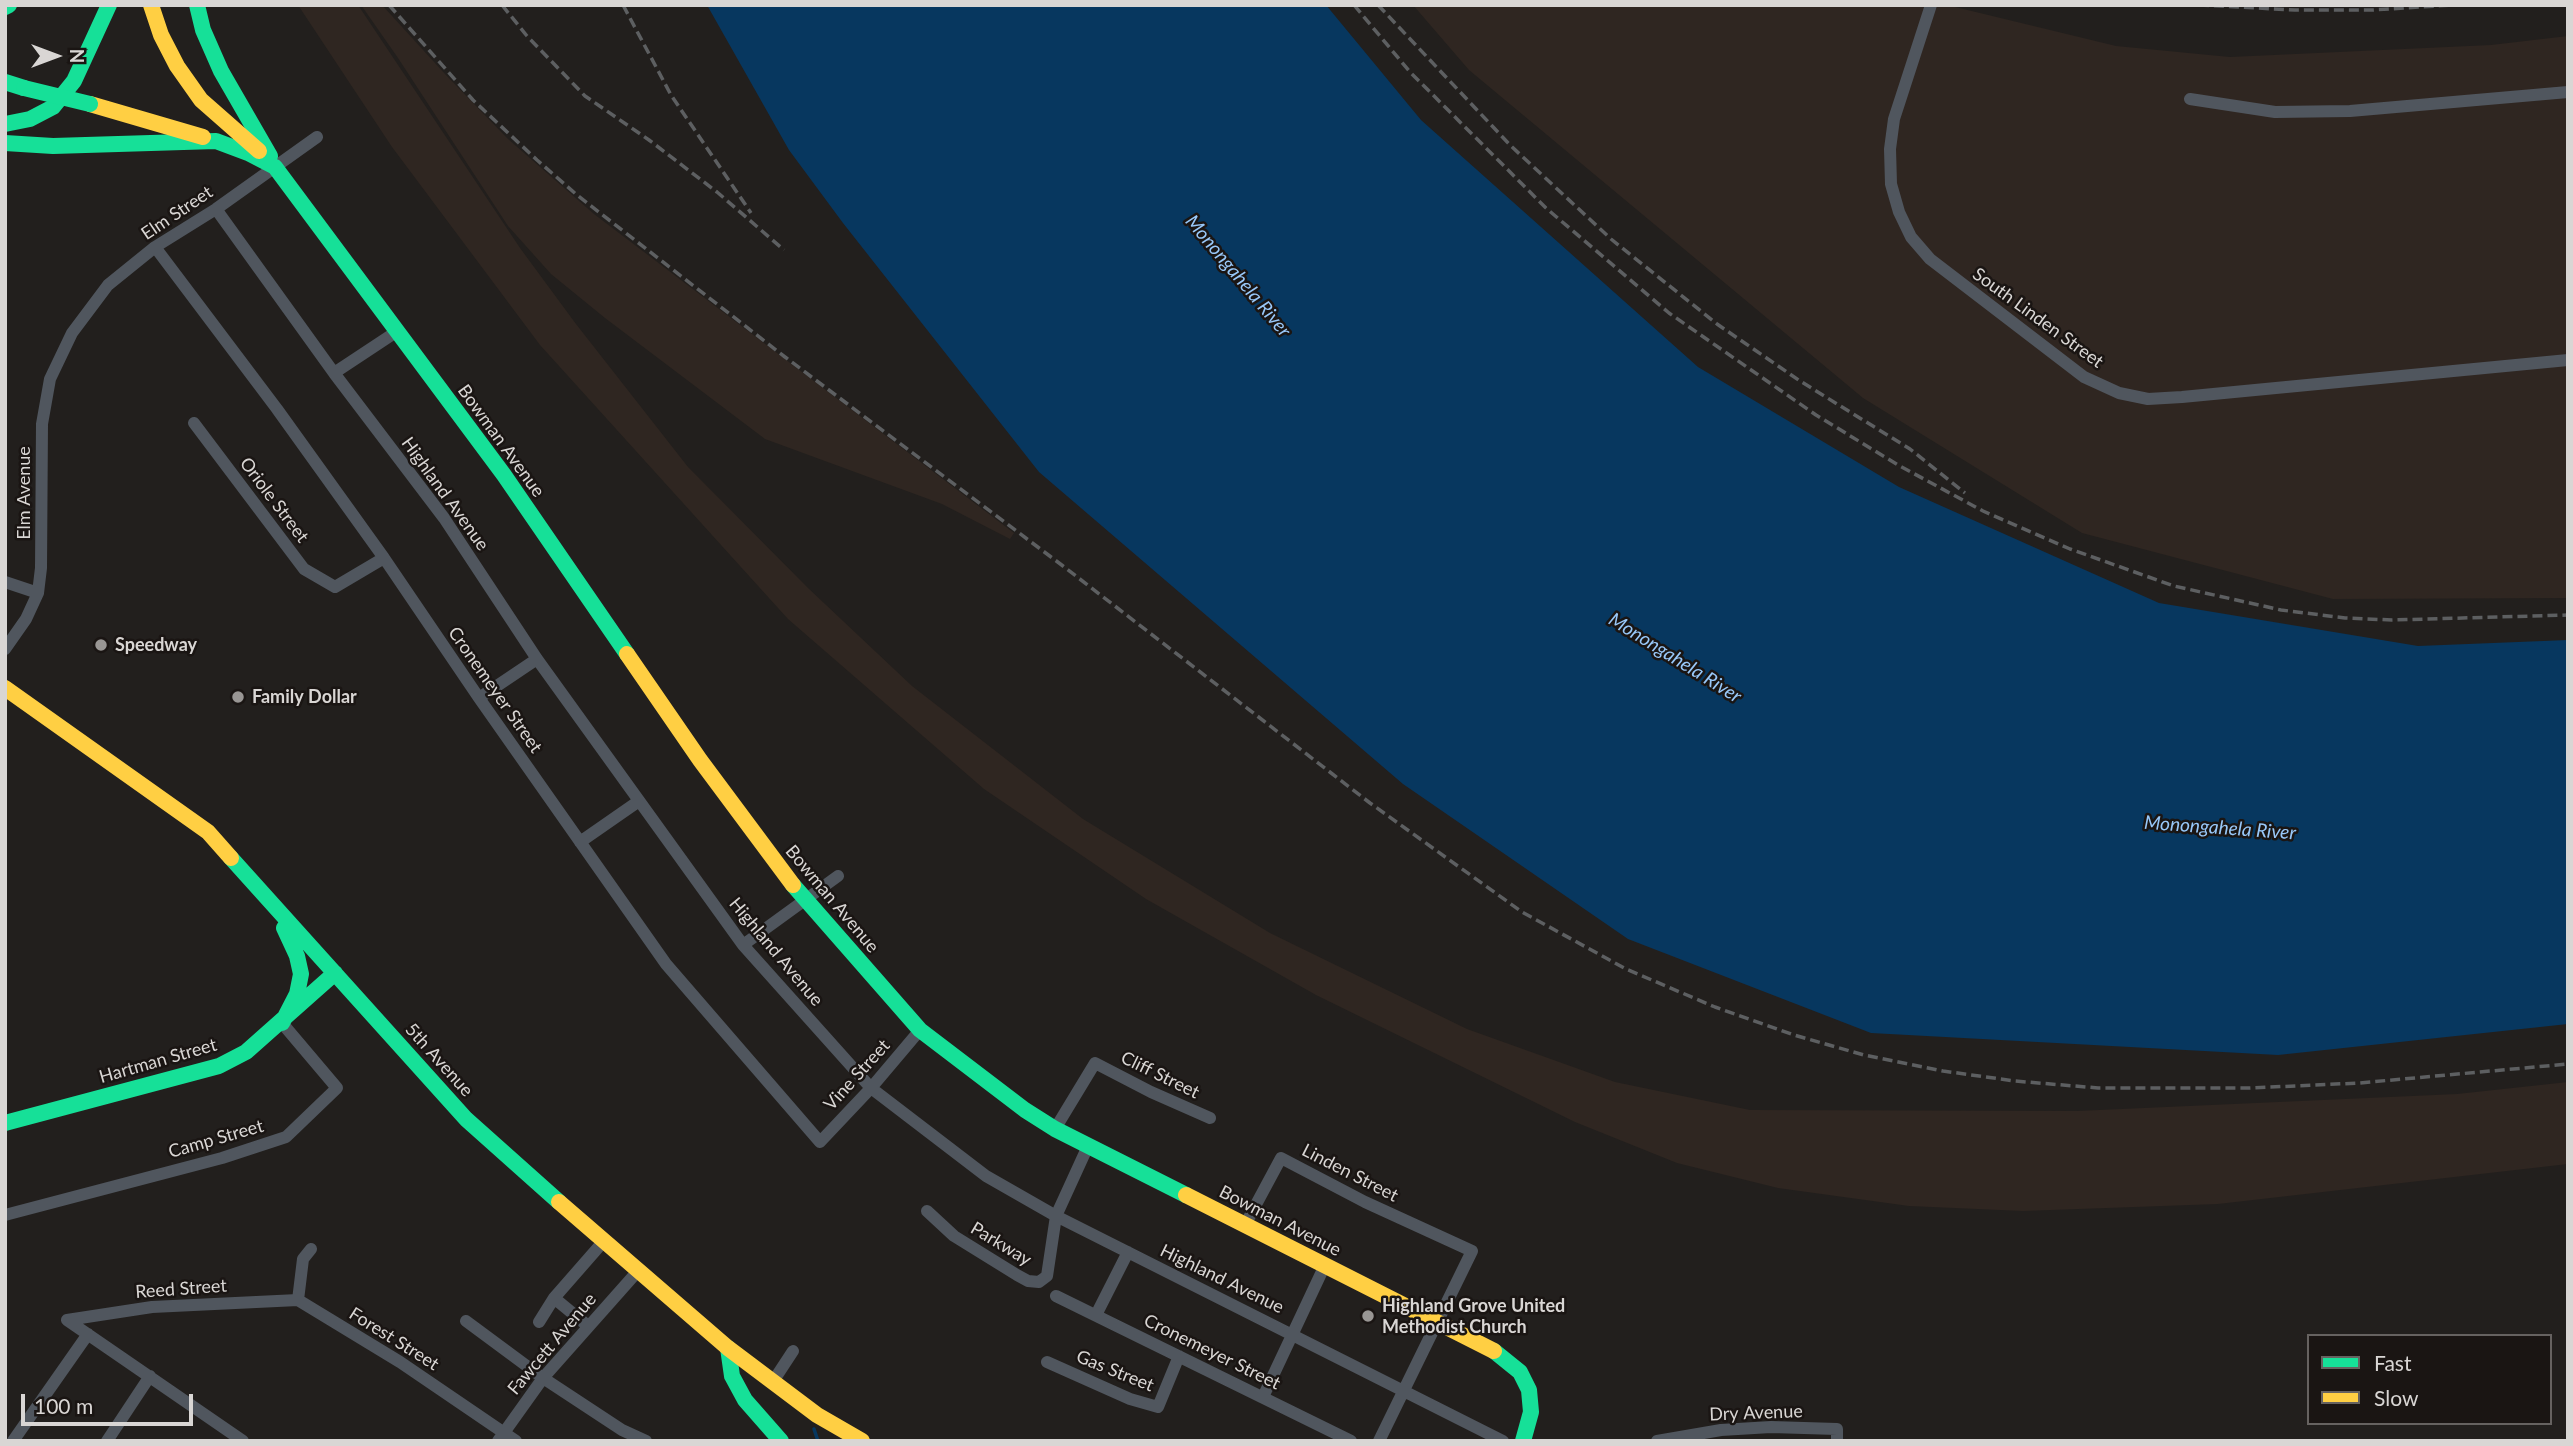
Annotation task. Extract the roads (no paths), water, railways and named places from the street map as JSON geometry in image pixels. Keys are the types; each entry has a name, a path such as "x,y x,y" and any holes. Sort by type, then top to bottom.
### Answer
{"main road":[{"path":"5,124 30,118 53,107 74,81 109,5"},
{"path":"151,5 161,35 177,66 201,100 275,167"},
{"path":"197,5 203,30 221,71 250,118 275,167"},
{"path":"5,82 216,141 275,167"},
{"path":"5,143 53,146 216,141"},
{"name":"Bowman Avenue","path":"275,167 504,475 700,760 804,900 920,1030 1025,1110 1055,1129 1498,1353 1520,1372 1531,1400 1524,1441"},
{"name":"5th Avenue","path":"5,688 208,832 463,1116 637,1272 728,1348 817,1415 862,1441"},
{"path":"275,908 297,956 301,974 297,994 282,1023"},
{"name":"Hartman Street","path":"5,1123 219,1066 246,1052 282,1023 335,973"},
{"path":"728,1348 732,1376 745,1400 781,1441"}],"street":[{"name":"South Linden Street","path":"1931,5 1894,119 1890,149 1891,184 1899,212 1911,237 1930,260 2084,377 2119,393 2148,398 2182,397 2568,360"},
{"path":"2190,99 2275,112 2350,111 2568,92"},
{"name":"Elm Street","path":"72,333 108,285 155,247 216,209 317,137"},
{"name":"Highland Avenue","path":"216,209 334,373 444,518 537,659 743,946 871,1088 986,1176 1056,1216 1503,1441"},
{"name":"Cronemeyer Street","path":"155,247 277,409 384,558 666,964 820,1142"},
{"path":"334,373 396,332"},
{"name":"Elm Avenue","path":"5,649 26,619 38,593 41,568 42,424 50,379 72,333"},
{"name":"Oriole Street","path":"194,423 304,569 335,587 384,558"},
{"path":"5,582 38,593"},
{"path":"479,698 537,659"},
{"path":"580,842 639,801"},
{"path":"743,946 838,876"},
{"name":"Camp Street","path":"5,1215 222,1158 286,1137 337,1088 282,1023"},
{"name":"Vine Street","path":"820,1142 920,1030"},
{"name":"Cliff Street","path":"1055,1129 1095,1063 1210,1118"},
{"path":"1056,1216 1088,1146"},
{"name":"Linden Street","path":"1245,1225 1281,1158 1365,1202 1472,1251 1436,1322"},
{"name":"Parkway","path":"927,1211 954,1236 1017,1276 1039,1282 1047,1276 1056,1216"},
{"path":"539,1322 554,1298 603,1242"},
{"path":"298,1300 303,1259 311,1248"},
{"path":"1096,1315 1128,1252"},
{"path":"1263,1397 1325,1265"},
{"name":"Fawcett Avenue","path":"501,1436 543,1378 637,1272"},
{"name":"Cronemeyer Street","path":"1056,1296 1351,1441"},
{"path":"554,1298 588,1326"},
{"name":"Reed Street","path":"88,1334 68,1320 152,1307 298,1300"},
{"name":"Forest Street","path":"298,1300 400,1362 501,1436 516,1441"},
{"path":"466,1321 543,1378 622,1430 646,1441"},
{"path":"1379,1441 1436,1322"},
{"path":"13,1441 88,1334 243,1441"},
{"path":"772,1383 793,1351"},
{"name":"Gas Street","path":"1047,1362 1130,1399 1158,1406 1179,1356"},
{"path":"107,1441 150,1376"},
{"name":"Dry Avenue","path":"1676,1439 1721,1430 1771,1427 1837,1435"},
{"path":"1657,1441 1676,1439"}],"water":[{"name":"Monongahela River","path":"707,5 1326,5 1421,120 1698,367 1899,487 2159,603 2418,646 2568,640 2568,1024 2278,1055 1871,1033 1628,939 1403,784 1039,472 843,223 789,150"}],"waterway":[{"path":"814,1429 818,1441"}],"railway":[{"path":"389,5 473,100 577,195 1370,803 1522,912 1626,969 1715,1007 1794,1035 1864,1055 1943,1071 2015,1081 2098,1088 2250,1088 2359,1083 2568,1064"},
{"path":"502,5 527,36 585,96 717,192 784,250"},
{"path":"623,5 671,95 751,213"},
{"path":"1354,5 1410,72 1546,208 1669,313 1816,415 1898,465 1983,511 2070,549 2174,586 2281,610 2345,618 2392,620 2568,615"},
{"path":"1378,5 1511,146 1611,239 1717,324 1800,381 1910,449 1965,493"},
{"path":"2199,5 2295,10 2372,10 2452,5"}],"place":[{"name":"Speedway","path":"101,645"},
{"name":"Family Dollar","path":"238,697"},
{"name":"Highland Grove United Methodist Church","path":"1368,1316"}]}
